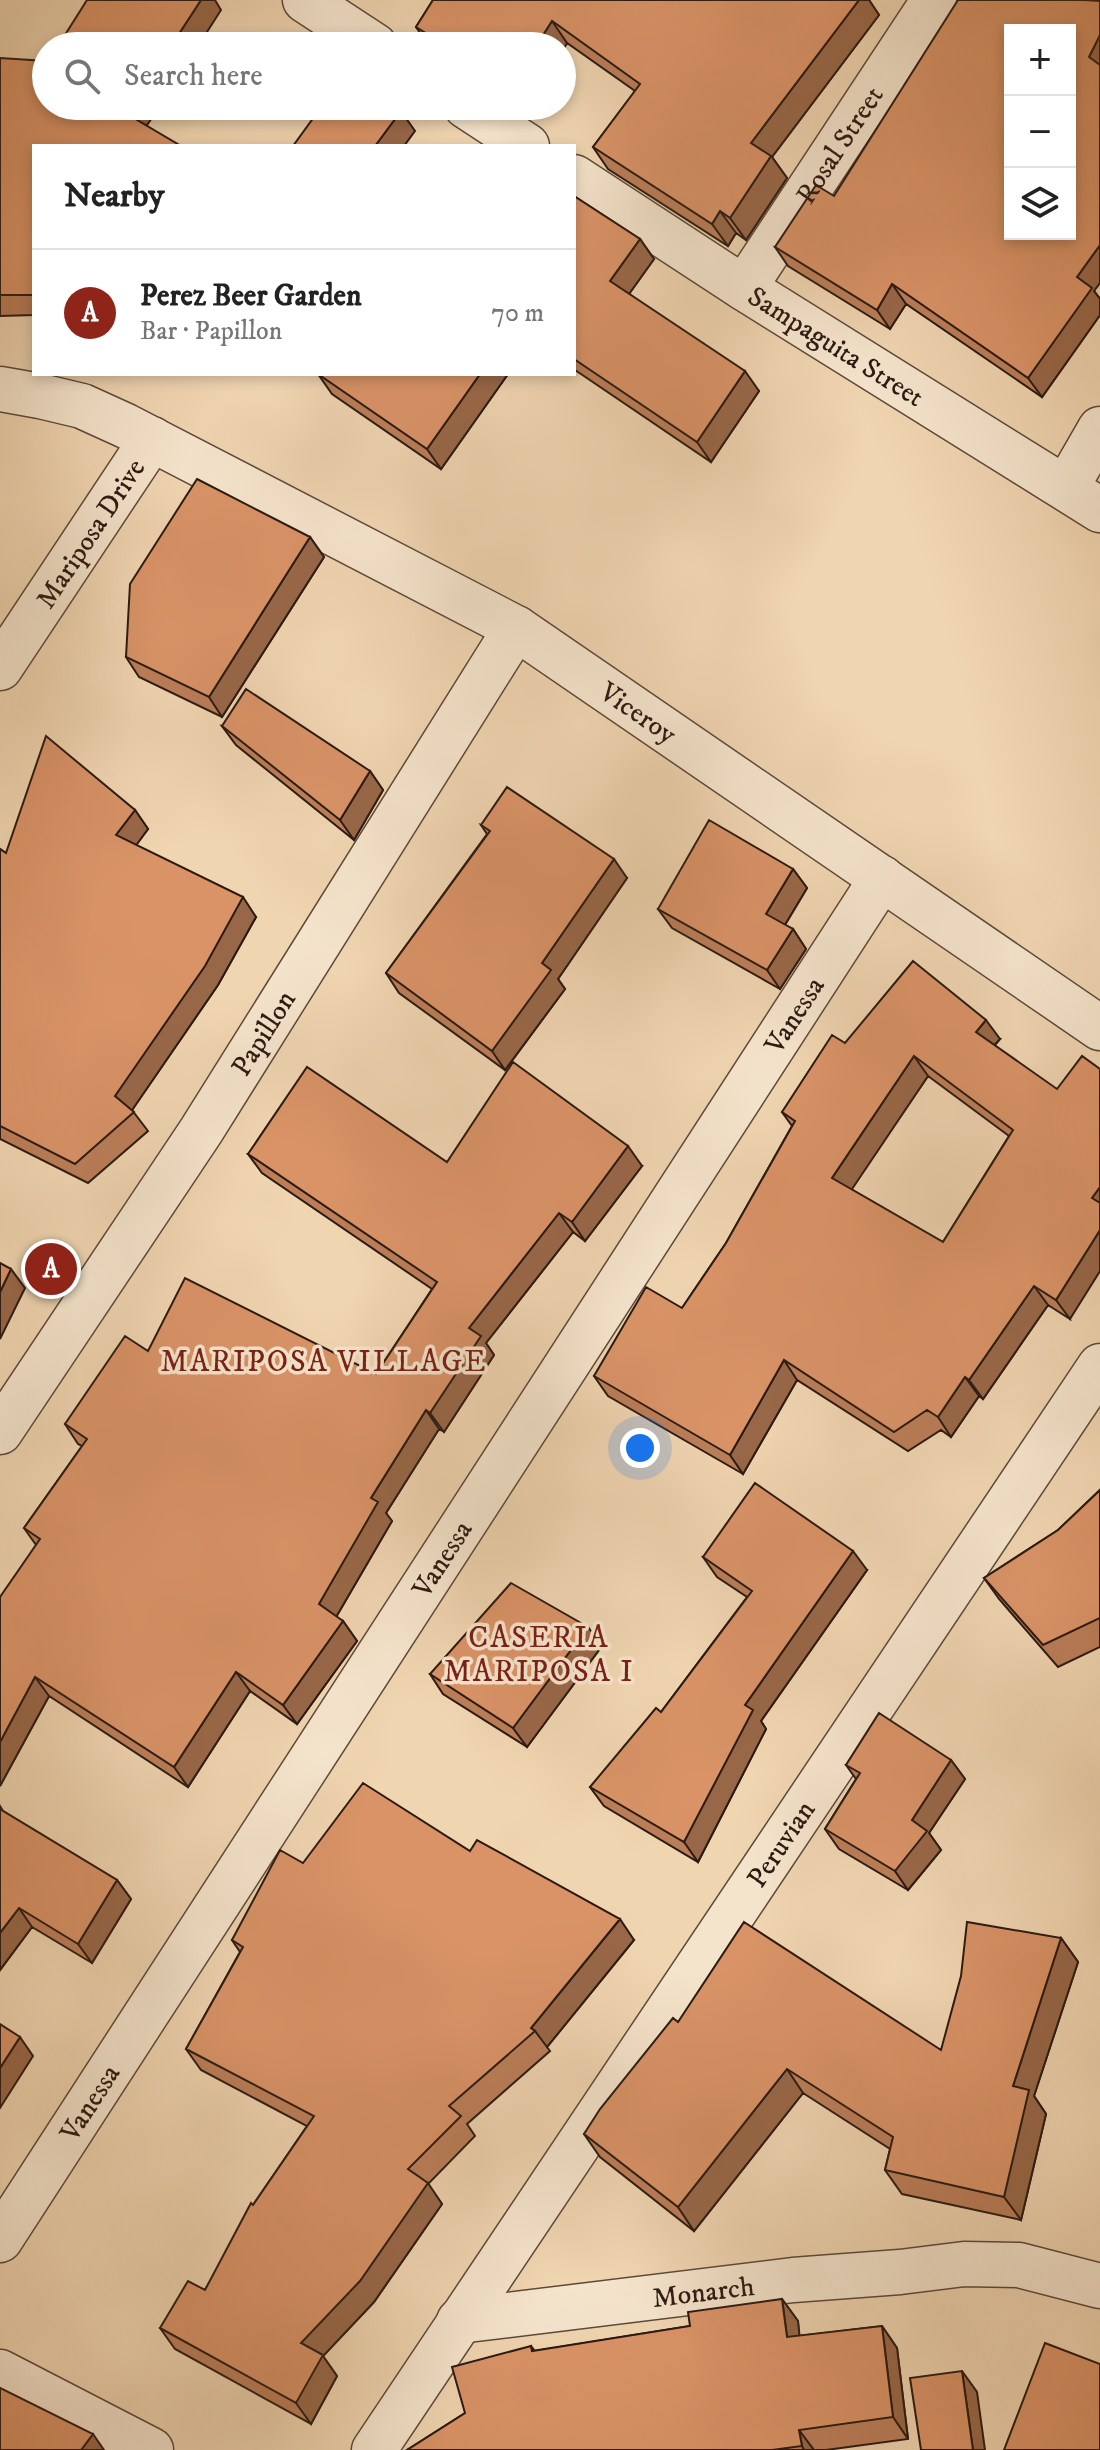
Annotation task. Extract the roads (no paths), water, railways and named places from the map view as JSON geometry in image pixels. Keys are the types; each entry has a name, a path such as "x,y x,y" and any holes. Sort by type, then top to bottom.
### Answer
{"street":[{"path":"305,0 354,32"},
{"name":"Rosal Street","path":"744,288 934,0"},
{"path":"487,120 524,144"},
{"name":"Sampaguita Street","path":"576,178 744,288 1083,499"},
{"name":"Viceroy","path":"0,389 82,406 152,439 516,628 1100,1028"},
{"path":"1083,499 1100,429"},
{"name":"Mariposa Drive","path":"0,668 152,439"},
{"name":"Papillon","path":"0,1432 201,1131 516,628"},
{"name":"Vanessa","path":"0,2240 882,878"},
{"name":"Peruvian","path":"459,2321 1100,1366"},
{"name":"Monarch","path":"459,2321 793,2280 964,2264 1019,2265 1100,2286"},
{"path":"374,2450 459,2321"},
{"path":"0,2372 151,2450"}],"place":[{"name":"Perez Beer Garden","path":"51,1269"}],"district":[{"name":"MARIPOSA VILLAGE","path":"324,1361"},
{"name":"CASERIA MARIPOSA I","path":"539,1654"}]}
